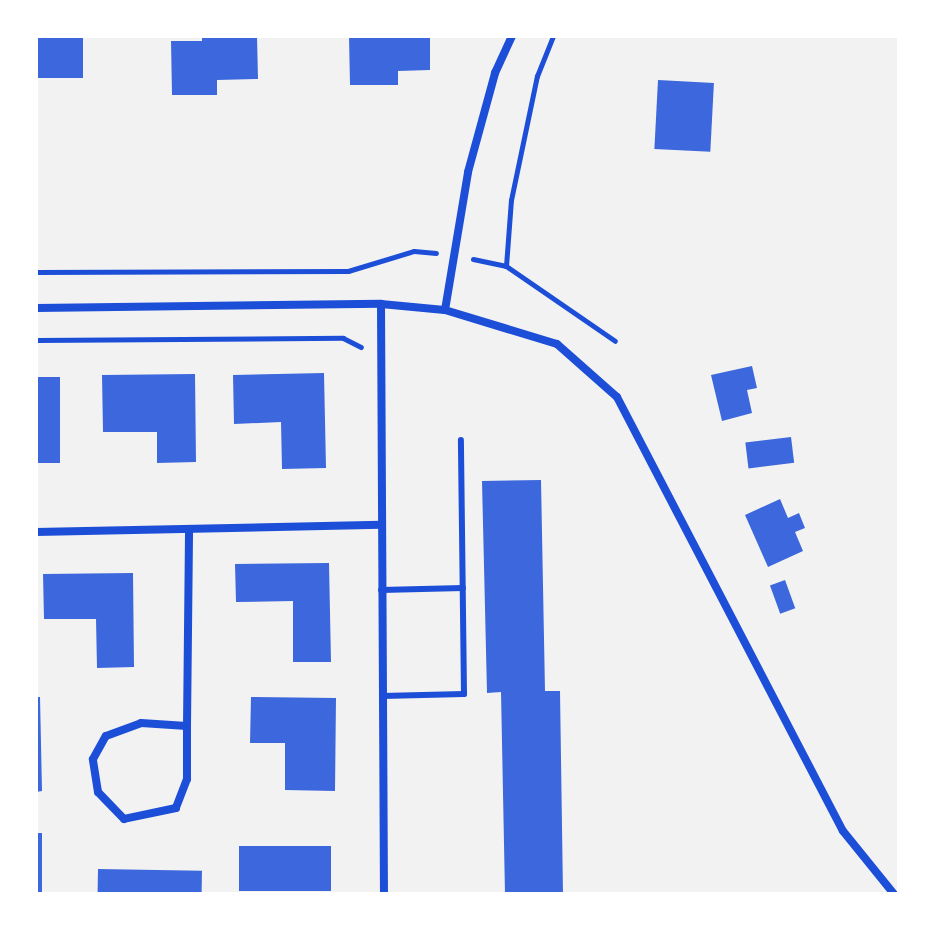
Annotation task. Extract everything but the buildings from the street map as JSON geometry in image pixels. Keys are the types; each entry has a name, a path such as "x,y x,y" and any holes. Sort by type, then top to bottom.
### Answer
{"street":[{"path":"445,310 468,172 495,73 512,36"},
{"path":"381,304 378,354 384,894"},
{"path":"36,308 381,304 445,310 557,344 617,397 843,831 894,894"},
{"path":"36,532 189,532 381,525"},
{"path":"187,726 141,723 106,736 93,759 98,792 124,819 176,808 187,779 189,532"}],"lane":[{"path":"382,696 464,694 461,440"},
{"path":"381,590 463,588"}],"path":[{"path":"553,36 537,76 511,200 506,266 615,341"},
{"path":"36,272 348,271 414,251"},
{"path":"36,340 343,338 378,354"}]}
